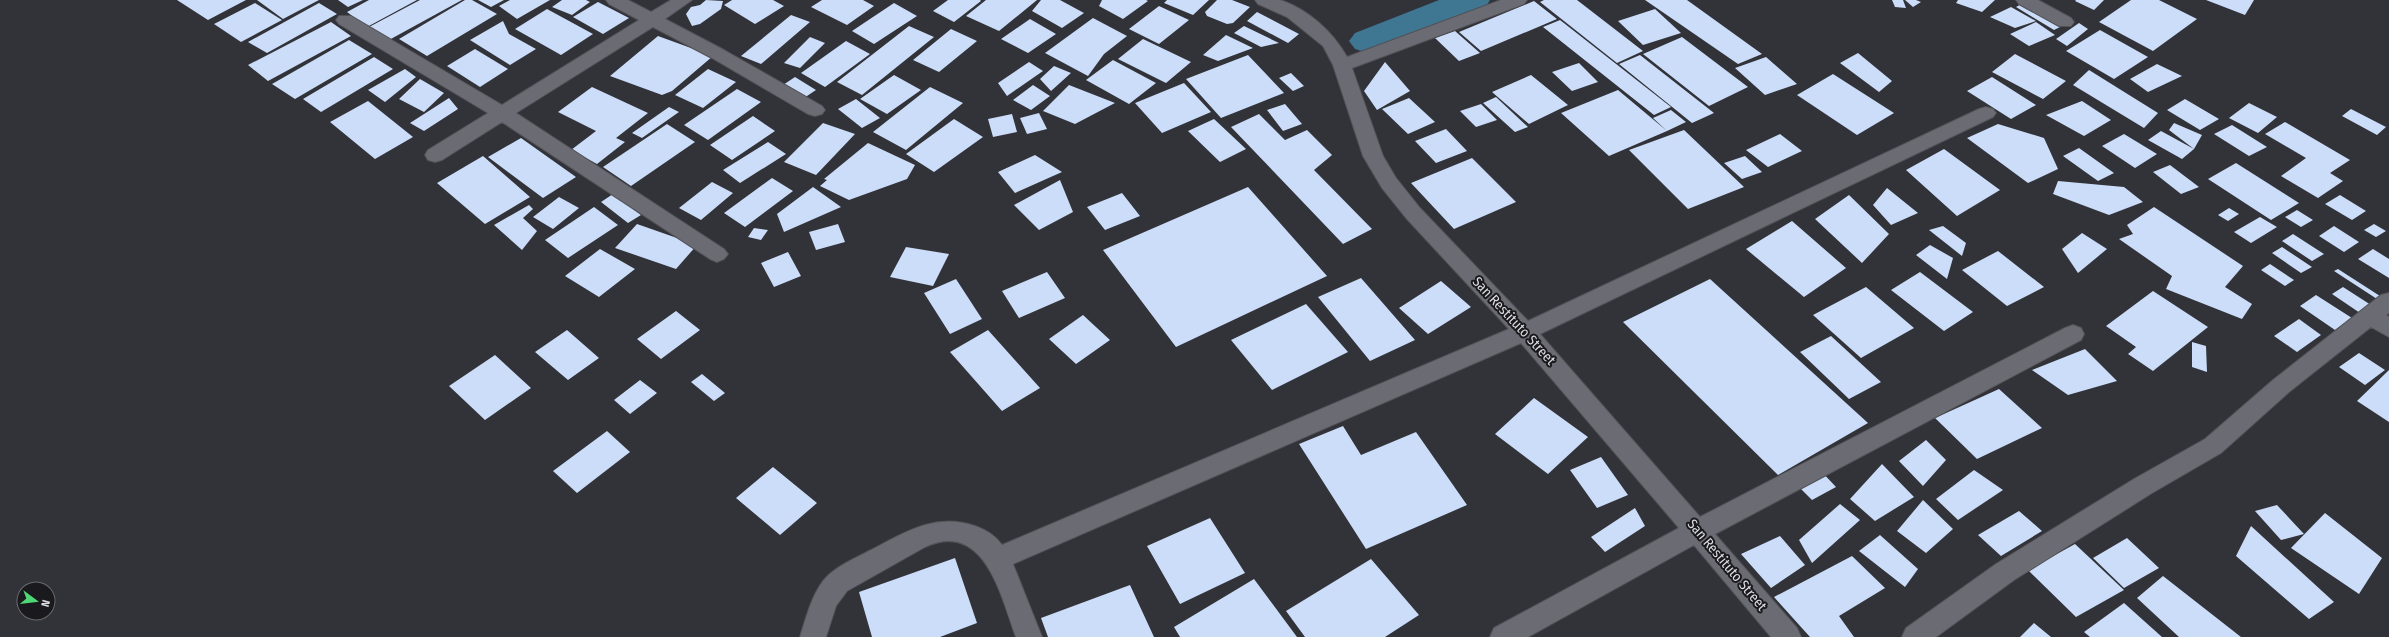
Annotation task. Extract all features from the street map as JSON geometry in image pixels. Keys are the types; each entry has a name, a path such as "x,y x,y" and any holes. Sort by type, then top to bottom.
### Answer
{"street":[{"path":"615,0 650,20 718,54 815,110"},
{"path":"434,155 503,114 683,0"},
{"name":"San Restituto Street","path":"1264,0 1293,13 1315,29 1330,43 1342,65 1373,156 1389,183 1413,213 1525,332 1788,637"},
{"path":"1342,65 1518,0"},
{"path":"2025,0 2065,22"},
{"path":"346,20 503,114 717,254"},
{"path":"997,559 1525,332 1986,113"},
{"path":"1915,637 2005,572 2143,486 2213,446 2281,386 2379,322 2389,301"},
{"path":"1503,637 1697,531 2073,334"},
{"path":"813,637 827,596 838,583 932,532 954,530 977,538 987,545 997,559 1029,637"}],"building":[{"path":"177,0 246,0 208,20"},
{"path":"257,0 319,0 283,19"},
{"path":"338,0 363,0 348,7"},
{"path":"369,0 417,0 367,27 347,12"},
{"path":"420,0 462,0 389,40 369,27"},
{"path":"465,0 472,0 497,14 427,56 399,39"},
{"path":"478,0 504,0 491,7"},
{"path":"510,0 550,0 517,19 499,6"},
{"path":"562,0 586,0 590,2 572,15 552,7"},
{"path":"706,0 723,1 721,9 700,24 692,26 686,14 691,7 700,5"},
{"path":"732,0 773,0 784,6 755,24 724,5"},
{"path":"822,0 863,0 874,6 847,25 811,7"},
{"path":"948,0 981,1 954,22 933,11"},
{"path":"986,0 1037,0 999,31 966,16"},
{"path":"1041,0 1060,0 1084,13 1062,28 1032,11"},
{"path":"1102,0 1148,1 1123,19 1099,6"},
{"path":"1167,0 1209,0 1193,15 1164,3"},
{"path":"1217,0 1232,0 1250,7 1233,23 1227,24 1207,16 1205,12"},
{"path":"1544,0 1577,0 1643,51 1617,63 1540,2"},
{"path":"1645,0 1687,0 1762,54 1738,64"},
{"path":"1892,0 1903,0 1906,8 1895,7"},
{"path":"1905,0 1916,0 1921,2 1913,7"},
{"path":"1958,0 1995,0 1982,12 1956,3"},
{"path":"2104,0 2094,10 2075,1"},
{"path":"2131,0 2159,0 2197,19 2153,51 2099,22"},
{"path":"2206,0 2254,0 2245,15"},
{"path":"1534,1 1557,19 1481,51 1459,32"},
{"path":"598,2 629,18 603,34 573,17"},
{"path":"2025,2 2064,25 2054,30 2016,7"},
{"path":"255,3 282,20 241,42 214,24"},
{"path":"319,3 337,14 267,53 248,42"},
{"path":"894,3 917,16 874,44 852,31"},
{"path":"1159,6 1189,20 1159,44 1129,29"},
{"path":"2011,7 2036,21 2015,28 1990,17"},
{"path":"547,9 593,34 561,55 515,29"},
{"path":"1655,9 1681,33 1643,45 1618,21"},
{"path":"1257,12 1299,34 1288,43 1247,21"},
{"path":"791,15 810,22 761,64 741,56"},
{"path":"1093,18 1127,36 1104,54 1088,76 1045,53"},
{"path":"1030,19 1056,34 1028,53 1001,39"},
{"path":"1560,20 1671,107 1654,115 1543,27"},
{"path":"503,21 509,34 536,49 510,65 470,40"},
{"path":"331,22 351,36 268,81 248,65"},
{"path":"2036,22 2055,35 2029,46 2010,34"},
{"path":"2079,23 2088,29 2067,46 2056,39"},
{"path":"909,26 934,37 862,95 837,82"},
{"path":"1244,26 1279,43 1261,47 1234,33"},
{"path":"951,29 977,41 939,72 913,60"},
{"path":"2100,30 2148,57 2114,79 2066,51"},
{"path":"1455,31 1480,53 1459,61 1435,38"},
{"path":"1226,35 1253,48 1218,61 1203,55"},
{"path":"658,36 713,56 672,91 662,95 610,76"},
{"path":"810,37 825,43 800,68 784,63"},
{"path":"1682,37 1748,87 1709,106 1643,54"},
{"path":"1143,39 1191,62 1166,83 1118,59"},
{"path":"349,40 372,54 295,99 272,84"},
{"path":"846,41 870,54 825,87 801,73"},
{"path":"475,49 508,69 480,87 447,66"},
{"path":"1858,53 1892,81 1879,92 1840,63"},
{"path":"2015,54 2066,81 2043,99 1992,72"},
{"path":"1248,55 1284,93 1221,118 1186,79"},
{"path":"1640,55 1714,113 1692,123 1619,64"},
{"path":"374,57 393,69 321,112 303,99"},
{"path":"1766,57 1797,84 1765,95 1735,68"},
{"path":"1113,60 1156,83 1129,104 1086,80"},
{"path":"1029,62 1043,71 1007,96 998,83"},
{"path":"1385,62 1410,91 1377,110 1364,91"},
{"path":"1579,63 1598,82 1572,91 1552,72"},
{"path":"2157,64 2182,76 2148,92 2130,79"},
{"path":"1054,66 1071,73 1051,91 1040,79"},
{"path":"405,69 416,77 385,102 368,90"},
{"path":"708,69 736,82 703,108 675,95"},
{"path":"2089,70 2158,113 2144,128 2073,85"},
{"path":"1291,73 1304,86 1293,91 1279,78"},
{"path":"1833,74 1894,113 1857,135 1797,95"},
{"path":"894,75 921,90 887,114 860,99"},
{"path":"1531,75 1568,105 1529,124 1492,92"},
{"path":"795,77 816,90 804,98 783,85"},
{"path":"1992,77 2036,105 2011,119 1967,91"},
{"path":"420,79 444,93 424,112 399,99"},
{"path":"1184,83 1211,112 1162,133 1135,103"},
{"path":"1033,85 1050,96 1031,110 1013,100"},
{"path":"1069,85 1115,103 1075,124 1043,111"},
{"path":"592,87 648,113 616,138 625,142 597,164 571,150 596,131 558,112"},
{"path":"930,87 963,103 906,150 873,132"},
{"path":"737,89 761,102 708,140 684,125"},
{"path":"1618,90 1667,131 1609,156 1561,113"},
{"path":"1496,97 1528,127 1515,132 1483,103"},
{"path":"449,98 458,109 424,131 410,123"},
{"path":"1409,98 1435,122 1408,134 1382,109"},
{"path":"856,99 880,118 862,128 838,109"},
{"path":"2185,99 2219,119 2200,130 2167,110"},
{"path":"368,101 413,137 375,159 330,122"},
{"path":"2082,101 2111,120 2084,136 2046,115"},
{"path":"2249,103 2277,117 2258,133 2229,118"},
{"path":"1285,104 1302,124 1283,131 1267,110"},
{"path":"1481,104 1497,120 1476,127 1460,111"},
{"path":"669,107 679,112 642,138 632,133"},
{"path":"2351,109 2386,127 2377,135 2342,116"},
{"path":"1671,110 1686,122 1667,131 1653,118"},
{"path":"1039,113 1047,129 1027,134 1020,118"},
{"path":"1012,114 1017,132 993,137 988,119"},
{"path":"1259,114 1285,140 1307,130 1332,155 1314,170 1372,229 1343,244 1231,127"},
{"path":"753,116 775,131 732,160 710,145"},
{"path":"954,119 983,137 934,172 906,154"},
{"path":"1214,119 1246,149 1220,162 1188,131"},
{"path":"2285,122 2350,160 2330,173 2343,181 2318,198 2281,176 2306,158 2265,134"},
{"path":"823,123 855,134 816,175 784,162"},
{"path":"2174,123 2202,135 2194,149 2169,130"},
{"path":"667,124 695,142 631,186 603,167"},
{"path":"1998,124 2044,138 2058,169 2028,183 1967,138"},
{"path":"2232,125 2267,147 2249,156 2214,134"},
{"path":"1446,129 1467,151 1436,163 1415,141"},
{"path":"1684,130 1744,187 1688,209 1629,150"},
{"path":"2161,131 2194,149 2182,159 2148,140"},
{"path":"1780,134 1802,151 1768,167 1746,150"},
{"path":"2124,134 2157,154 2135,168 2102,146"},
{"path":"521,138 576,177 543,198 488,157"},
{"path":"768,142 786,154 740,183 723,170"},
{"path":"868,143 915,165 907,179 849,200 820,186 827,180 824,179"},
{"path":"2079,148 2114,173 2098,181 2063,156"},
{"path":"1944,149 2000,190 1957,216 1906,170"},
{"path":"1035,155 1062,172 1015,193 998,172"},
{"path":"483,156 530,197 485,224 437,183"},
{"path":"1745,156 1762,172 1742,179 1724,163"},
{"path":"1472,158 1516,202 1454,229 1411,183"},
{"path":"2236,163 2299,203 2271,220 2208,179"},
{"path":"2170,165 2199,187 2181,194 2153,172"},
{"path":"772,178 793,191 745,227 724,213"},
{"path":"1060,180 1073,212 1039,230 1014,205"},
{"path":"2058,181 2124,187 2143,202 2109,215 2053,194"},
{"path":"712,182 733,193 701,220 679,208"},
{"path":"813,187 841,207 784,232 777,214"},
{"path":"1248,187 1327,276 1176,347 1103,250"},
{"path":"1887,188 1918,213 1891,225 1873,205"},
{"path":"1122,193 1140,216 1105,230 1087,207"},
{"path":"613,194 641,215 628,223 601,202"},
{"path":"1849,195 1889,234 1862,263 1815,219"},
{"path":"2340,195 2366,211 2352,220 2325,204"},
{"path":"559,197 579,208 553,229 533,217"},
{"path":"529,205 533,209 523,218 537,231 522,250 494,225"},
{"path":"594,207 618,225 568,258 545,240"},
{"path":"2154,207 2243,266 2225,287 2252,304 2242,319 2166,289 2172,276 2119,239 2133,234 2127,225"},
{"path":"2229,208 2239,214 2228,221 2218,215"},
{"path":"2297,210 2313,220 2301,227 2285,217"},
{"path":"2260,217 2277,227 2251,243 2234,232"},
{"path":"1792,221 1846,268 1804,297 1746,249"},
{"path":"637,224 697,245 676,269 615,248"},
{"path":"838,224 845,242 816,250 809,232"},
{"path":"2374,224 2386,231 2376,237 2364,230"},
{"path":"1943,226 1966,243 1962,256 1929,230"},
{"path":"2334,226 2359,242 2344,252 2319,236"},
{"path":"754,228 768,230 761,240 748,237"},
{"path":"2082,233 2107,249 2078,273 2062,249"},
{"path":"2293,234 2324,254 2312,261 2282,241"},
{"path":"1930,245 1953,258 1947,279 1916,255"},
{"path":"906,247 949,254 933,286 890,277"},
{"path":"2282,247 2312,267 2301,273 2272,253"},
{"path":"600,249 635,269 599,297 565,276"},
{"path":"2373,249 2389,259 2389,278 2358,259"},
{"path":"1998,251 2044,287 2007,306 1962,270"},
{"path":"788,252 801,276 774,287 761,263"},
{"path":"2270,264 2294,280 2285,286 2261,270"},
{"path":"2338,269 2380,296 2377,299 2334,271"},
{"path":"1047,272 1065,298 1019,318 1002,291"},
{"path":"1920,272 1973,312 1944,331 1891,290"},
{"path":"1361,278 1415,340 1370,361 1318,297"},
{"path":"956,279 982,319 950,334 924,293"},
{"path":"1710,279 1868,423 1778,475 1623,322"},
{"path":"1441,281 1471,307 1428,334 1399,308"},
{"path":"1866,287 1914,328 1861,358 1813,315"},
{"path":"2343,287 2371,305 2360,313 2332,294"},
{"path":"2153,291 2208,327 2153,371 2128,354 2136,347 2106,326"},
{"path":"2316,295 2352,318 2335,330 2300,306"},
{"path":"1306,304 1348,352 1272,390 1231,340"},
{"path":"676,311 700,330 661,359 637,339"},
{"path":"1083,315 1110,340 1076,364 1049,339"},
{"path":"2299,319 2321,335 2297,352 2274,336"},
{"path":"567,330 599,358 568,380 535,352"},
{"path":"988,330 1040,388 1002,411 950,352"},
{"path":"1831,336 1881,382 1849,399 1800,352"},
{"path":"2192,342 2206,346 2207,372 2192,367"},
{"path":"2085,349 2117,381 2068,395 2032,370"},
{"path":"2359,353 2385,370 2365,385 2339,367"},
{"path":"495,355 531,388 485,420 449,386"},
{"path":"2389,370 2389,422 2357,401"},
{"path":"702,374 725,393 714,401 691,382"},
{"path":"640,380 657,393 630,414 614,400"},
{"path":"1999,389 2042,428 1977,459 1935,418"},
{"path":"1534,398 1588,437 1548,474 1495,434"},
{"path":"1343,426 1361,455 1416,432 1467,505 1366,549 1299,444"},
{"path":"607,431 630,452 577,493 553,471"},
{"path":"1926,440 1946,460 1923,486 1899,461"},
{"path":"1601,457 1628,495 1597,508 1570,470"},
{"path":"1882,464 1914,497 1875,521 1850,499"},
{"path":"773,467 817,503 780,535 736,498"},
{"path":"1820,470 1836,487 1812,500 1795,483"},
{"path":"1974,470 2003,490 1958,520 1936,499"},
{"path":"1923,500 1953,529 1926,553 1897,531"},
{"path":"1840,504 1860,520 1812,563 1799,540"},
{"path":"2277,505 2304,534 2281,540 2255,511"},
{"path":"1635,508 1645,526 1605,552 1591,537"},
{"path":"2019,511 2042,531 2001,556 1978,535"},
{"path":"2325,513 2382,558 2359,594 2291,548"},
{"path":"1210,518 1245,573 1180,604 1147,546"},
{"path":"2251,526 2334,602 2309,619 2236,556"},
{"path":"1880,535 1918,569 1905,587 1859,551"},
{"path":"1780,536 1805,565 1771,588 1741,554"},
{"path":"2127,538 2159,568 2124,588 2093,558"},
{"path":"2075,544 2124,590 2076,617 2028,570"},
{"path":"1852,556 1885,588 1839,616 1854,637 1810,637 1774,597"},
{"path":"955,558 977,623 940,637 872,637 859,592"},
{"path":"1371,559 1419,615 1385,637 1305,637 1286,611"},
{"path":"2163,576 2241,637 2179,637 2137,598"},
{"path":"1254,579 1297,637 1180,637 1174,627"},
{"path":"1130,585 1154,637 1048,637 1041,618"},
{"path":"2124,603 2162,637 2090,637 2084,632"},
{"path":"2034,623 2051,637 2020,637"}],"waterway":[{"path":"1368,41 1472,0"}]}
